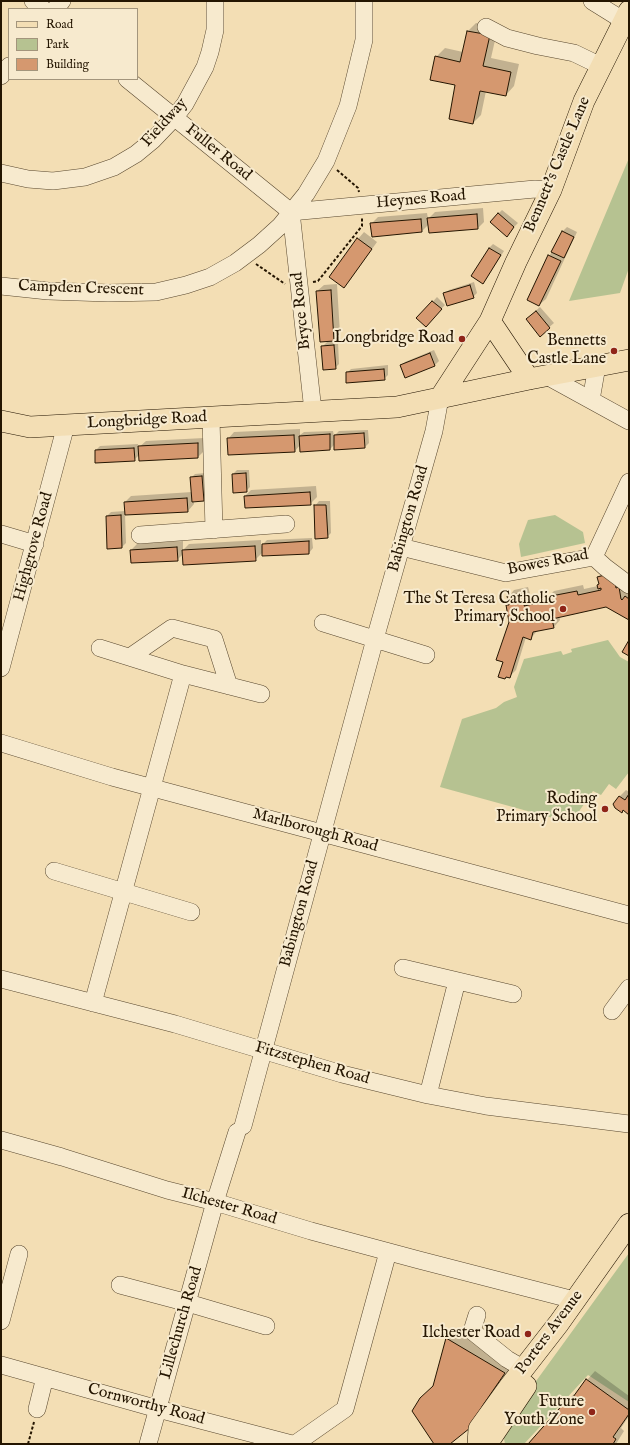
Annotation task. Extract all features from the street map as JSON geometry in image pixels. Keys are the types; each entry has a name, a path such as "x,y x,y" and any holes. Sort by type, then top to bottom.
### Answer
{"main road":[{"name":"Bennett's Castle Lane","path":"440,398 490,321 516,262 551,190 584,101 627,18"},
{"path":"490,321 538,377"},
{"name":"Longbridge Road","path":"1,421 30,427 397,407 538,377 629,360"},
{"name":"Porters Avenue","path":"478,1444 479,1429 506,1391 559,1323 629,1224"},
{"name":"Porters Avenue","path":"482,1444 491,1438 565,1327 629,1245"}],"street":[{"path":"33,1 42,8"},
{"name":"Fieldway","path":"1,173 28,179 53,181 85,177 114,167 136,154 153,140 174,118 185,104 205,67 215,30 215,1"},
{"name":"Campden Crescent","path":"1,286 48,291 108,293 156,292 186,285 210,277 235,264 280,226 306,194 326,161 348,106 364,40 364,1"},
{"path":"592,1 627,18"},
{"path":"486,27 507,38 574,53 601,66"},
{"path":"1,76 8,67"},
{"name":"Fuller Road","path":"128,80 291,212"},
{"name":"Heynes Road","path":"291,212 535,189 551,190"},
{"name":"Bryce Road","path":"291,212 313,411"},
{"path":"591,400 597,366"},
{"path":"538,377 591,400 629,421"},
{"name":"Babington Road","path":"240,1129 264,1050 374,639 434,431 440,398"},
{"path":"211,418 214,530"},
{"name":"Highgrove Road","path":"1,668 66,425"},
{"name":"Bowes Road","path":"401,547 506,573 594,557 629,482"},
{"path":"140,535 286,524"},
{"path":"1,534 35,544"},
{"path":"594,557 629,584"},
{"path":"323,623 426,655"},
{"path":"130,657 172,628 214,639 229,686"},
{"path":"100,648 183,674 261,694"},
{"path":"93,1003 183,674"},
{"name":"Marlborough Road","path":"1,743 151,787 629,915"},
{"path":"54,871 191,912"},
{"path":"403,968 513,994"},
{"name":"Fitzstephen Road","path":"1,979 264,1050 342,1074 428,1095 486,1106 629,1124"},
{"path":"428,1095 457,981"},
{"path":"612,1011 629,988"},
{"name":"Lillechurch Road","path":"148,1444 216,1202 240,1129"},
{"name":"Ilchester Road","path":"1,1140 62,1157 167,1190 216,1202 388,1252 574,1300"},
{"name":"Cornworthy Road","path":"1,1365 158,1409 294,1444 345,1409 388,1252"},
{"path":"1,1321 19,1254"},
{"path":"120,1285 266,1326"},
{"path":"477,1315 472,1331 507,1359 524,1369"},
{"path":"37,1409 45,1377"}],"path":[{"path":"245,256 286,285 318,281 362,226 358,188 326,161"},
{"path":"28,1444 37,1409"}],"green space":[{"path":"629,158 629,268 620,293 569,301"},
{"path":"555,515 583,532 585,543 521,557 519,544 528,520"},
{"path":"608,640 620,657 629,662 629,772 616,789 609,784 601,795 593,791 571,823 440,787 462,719 496,708 504,702 517,697 514,687 524,659 561,651 563,655 572,652 571,649"},
{"path":"629,1253 629,1402 588,1375 524,1444 505,1444 502,1428"}],"building":[{"path":"467,31 490,35 483,66 511,72 506,96 480,91 473,124 449,119 455,85 430,80 435,56 460,62"},
{"path":"498,213 514,227 507,237 490,222"},
{"path":"477,214 478,229 429,233 427,218"},
{"path":"421,219 422,232 372,237 370,223"},
{"path":"562,231 574,237 564,258 551,252"},
{"path":"357,238 372,249 344,288 329,277"},
{"path":"489,248 501,255 483,284 471,276"},
{"path":"548,255 561,261 539,306 527,300"},
{"path":"470,285 474,298 447,306 443,293"},
{"path":"331,290 334,341 320,342 316,291"},
{"path":"432,301 442,309 426,327 416,318"},
{"path":"536,311 550,328 540,337 526,319"},
{"path":"334,345 336,369 323,370 321,346"},
{"path":"430,353 435,366 405,378 400,365"},
{"path":"384,369 385,380 346,383 346,372"},
{"path":"364,433 365,448 334,450 334,435"},
{"path":"330,434 330,450 300,452 299,436"},
{"path":"294,435 295,452 228,455 227,438"},
{"path":"198,443 198,458 139,461 138,446"},
{"path":"134,448 135,461 95,463 95,450"},
{"path":"246,473 247,492 233,493 232,474"},
{"path":"202,476 204,501 192,502 190,477"},
{"path":"310,492 311,505 245,508 244,496"},
{"path":"187,498 188,512 125,515 124,502"},
{"path":"314,505 326,505 328,538 315,539"},
{"path":"121,515 122,548 107,549 106,516"},
{"path":"309,541 309,554 262,556 262,544"},
{"path":"255,546 256,561 183,565 182,550"},
{"path":"177,547 178,561 131,563 130,550"},
{"path":"613,573 616,588 619,587 621,599 622,600 625,596 629,599 629,620 606,607 552,619 554,628 533,632 531,640 523,637 510,678 506,677 505,679 498,677 503,662 496,660 509,622 506,605 509,605 507,596 522,593 525,604 524,606 547,601 546,597 577,591 578,595 601,590 601,588 598,589 597,585 599,584 597,577"},
{"path":"629,640 629,656 622,652"},
{"path":"629,794 629,815 623,810 622,813 615,808 613,804 619,796 625,800"},
{"path":"446,1338 505,1373 483,1405 470,1428 450,1444 434,1444 412,1411 420,1398 433,1386"},
{"name":"Future Youth Zone","path":"586,1379 629,1410 629,1414 613,1437 616,1439 613,1444 528,1444 565,1402 568,1404"}],"place":[{"name":"Longbridge Road","path":"462,339"},
{"name":"Bennetts Castle Lane","path":"614,351"},
{"name":"The St Teresa Catholic Primary School","path":"563,609"},
{"name":"Roding Primary School","path":"605,809"},
{"name":"Ilchester Road","path":"528,1334"},
{"name":"Future Youth Zone","path":"592,1412"}]}
